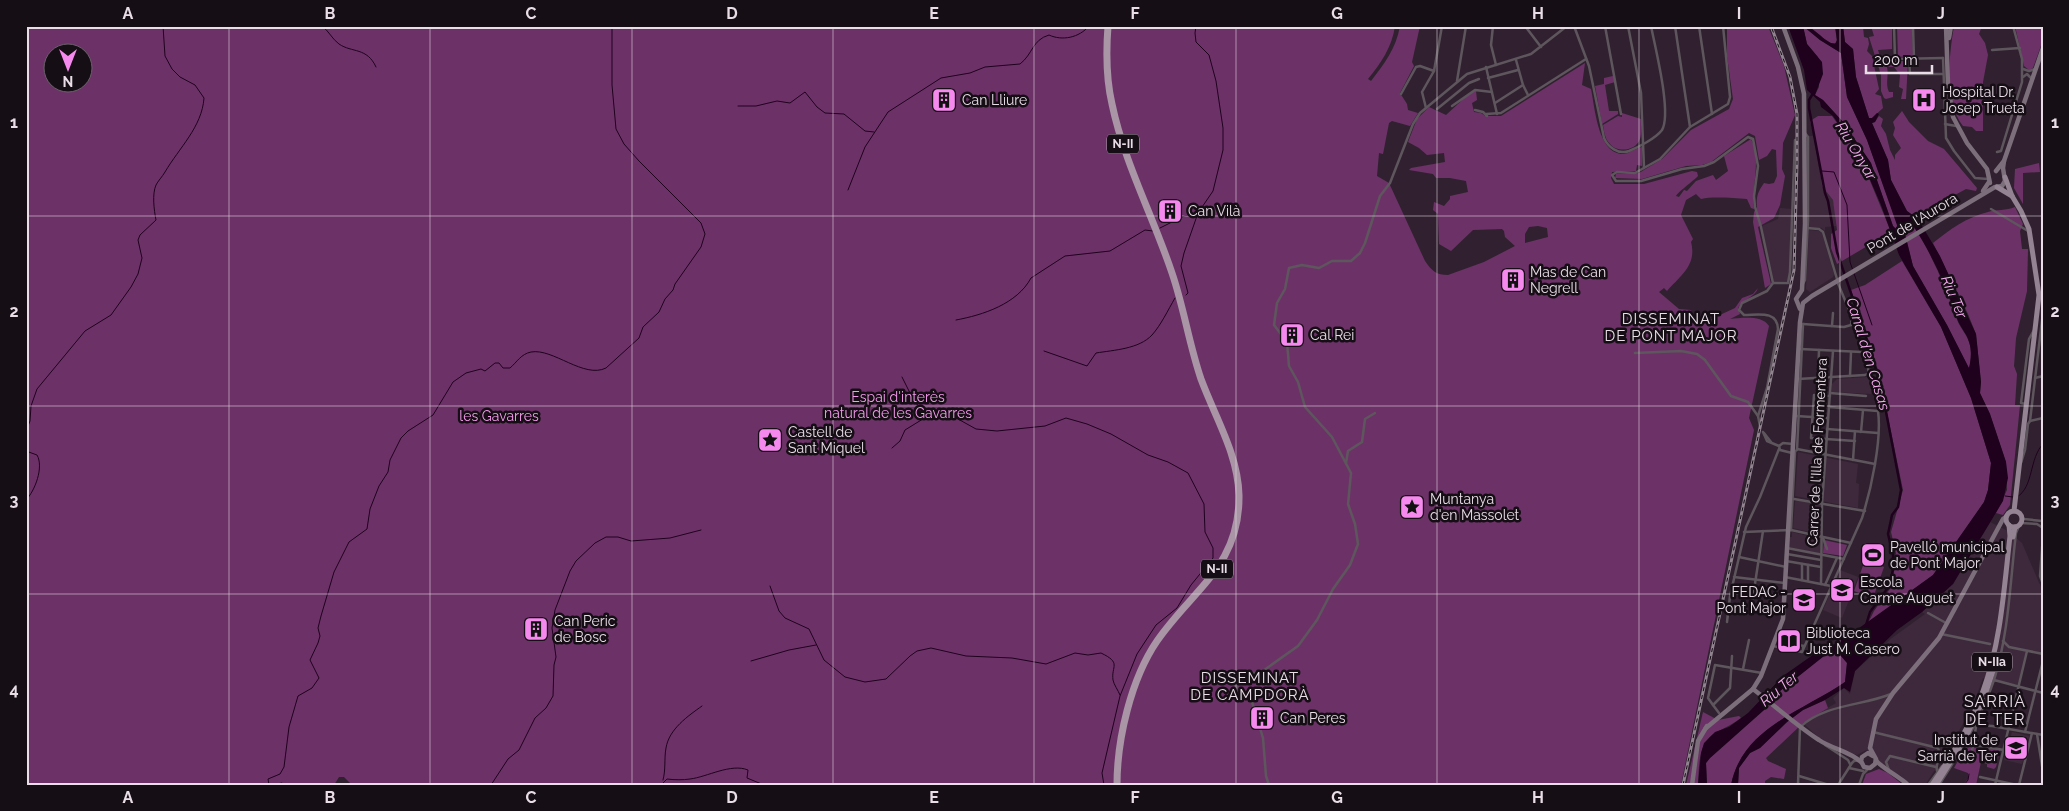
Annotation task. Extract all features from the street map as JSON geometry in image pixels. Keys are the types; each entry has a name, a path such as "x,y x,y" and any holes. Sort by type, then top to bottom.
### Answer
{"highway":[{"name":"N-II","path":"1108,26 1108,83 1119,132 1172,274 1200,374 1231,452 1237,476 1239,497 1234,532 1224,558 1207,584 1165,631 1144,665 1131,701 1119,754 1118,784"}],"main road":[{"path":"2005,176 2029,232 2039,295 2014,511"},
{"path":"1996,187 2012,196"},
{"path":"2006,516 2014,511"},
{"path":"2008,525 2019,523 2019,513 2014,511"},
{"name":"N-IIa","path":"1929,784 1946,764 1974,714 2000,640 2010,536 2006,516"},
{"name":"N-IIa","path":"1938,785 1980,709 1992,675 2001,635 2019,523"}],"street":[{"path":"1426,108 1422,92 1434,71 1442,26"},
{"path":"1457,82 1466,26"},
{"path":"1493,26 1492,42 1496,65"},
{"path":"1525,26 1541,47"},
{"path":"1269,785 1266,776 1263,738 1252,702 1226,677 1226,674 1228,672 1260,673 1298,646 1317,620 1333,589 1350,565 1358,544 1355,524 1348,504 1350,473 1332,438 1309,413 1302,402 1298,382 1289,366 1287,342 1274,325 1276,310 1285,289 1289,268 1291,266 1307,265 1319,268 1332,261 1351,261 1360,253 1380,196 1390,183 1417,116 1472,71 1516,60 1531,54 1567,26"},
{"path":"1574,26 1586,59 1603,134 1607,144 1615,150 1623,152 1629,151 1660,132 1665,120 1664,90 1651,26"},
{"path":"1605,26 1620,114"},
{"path":"1628,26 1641,93 1644,168"},
{"path":"1675,26 1690,127"},
{"path":"1698,26 1712,114"},
{"path":"1723,26 1729,99 1726,106 1690,127 1662,158 1635,173 1617,172 1612,176 1615,180 1641,181 1682,169 1704,166 1714,162 1751,137 1758,166 1754,196 1755,207 1762,227 1774,283"},
{"path":"1692,785 1698,741 1706,728 1720,714 1754,690 1783,619 1795,451 1801,311 1804,298 1802,288 1806,228 1804,87 1783,26"},
{"path":"1894,26 1894,59 1945,58"},
{"path":"1913,26 1914,58"},
{"path":"1946,26 1947,49"},
{"path":"1951,26 1943,74 1946,140 1975,178 1989,179"},
{"path":"1997,152 2001,151 2016,108 2022,78 2023,70 2020,48 2013,26"},
{"path":"1992,50 2020,48"},
{"path":"1945,58 1952,114 1956,126 1984,165 1989,179 1996,187 2004,184 2004,161 2031,74 2043,48"},
{"path":"1475,110 1487,115 1498,114 1586,59"},
{"path":"1909,59 1910,74 1943,74"},
{"path":"1516,60 1528,95"},
{"path":"1401,94 1416,67 1420,66 1434,71"},
{"path":"1486,67 1498,114"},
{"path":"1488,78 1519,70"},
{"path":"2023,70 2031,74"},
{"path":"2022,78 2031,74"},
{"path":"1437,109 1472,81 1479,79"},
{"path":"1472,81 1475,90"},
{"path":"1495,103 1523,85"},
{"path":"1452,106 1475,90 1492,92"},
{"path":"1945,120 1951,120 1952,114"},
{"path":"1945,124 1956,126"},
{"path":"1758,416 1768,380 1778,321 1769,315 1744,315 1739,310 1742,303 1766,291 1774,283 1788,283 1795,140"},
{"name":"Pont de l'Aurora","path":"1979,195 1985,190 1989,179 2004,161"},
{"path":"1984,165 2005,176"},
{"name":"Pont de l'Aurora","path":"1804,298 1979,195 1996,187"},
{"path":"1992,209 2029,232"},
{"path":"1801,323 1848,327 1853,319 1823,232 1819,229 1806,228"},
{"path":"2039,295 2043,301"},
{"path":"1832,326 1833,313"},
{"path":"2019,469 2025,450 2030,421 2043,313"},
{"path":"1798,379 1868,374 1864,353 1800,349"},
{"path":"1818,378 1819,350"},
{"path":"1635,352 1681,351 1697,354 1706,360 1731,396 1748,402 1758,416 1760,426"},
{"name":"Carrer de l'Illa de Formentera","path":"1823,584 1821,567 1822,504 1833,351"},
{"path":"1850,376 1851,352"},
{"path":"2035,378 2043,376"},
{"path":"1855,441 1811,438 1814,395 1866,396"},
{"path":"1803,650 1864,511 1875,464 1878,411 1829,408"},
{"path":"1861,432 1863,410"},
{"path":"1346,463 1348,451 1362,442 1365,419 1374,413"},
{"path":"1796,416 1828,418"},
{"path":"2030,421 2043,418"},
{"path":"1827,429 1878,433"},
{"path":"1853,460 1855,431"},
{"path":"1772,443 1779,448 1875,464"},
{"path":"1727,622 1744,532 1779,448 1783,443 1794,444"},
{"path":"1791,498 1864,511"},
{"path":"1859,785 1863,772 1862,764 1865,754 1870,748 1876,718 1887,698 1933,647 1942,634 2006,516"},
{"path":"1938,785 1978,720 1994,680 2002,648 2000,640 2019,523 2024,519 2042,520 2042,527 2019,523"},
{"path":"1999,528 2003,524 2008,525"},
{"path":"1744,532 1790,530 1851,543"},
{"path":"1751,610 1763,531"},
{"path":"2043,535 2040,576 2043,584"},
{"path":"1822,537 1825,540 1827,549"},
{"path":"1787,548 1844,559"},
{"path":"1802,580 1806,552"},
{"path":"1787,554 1821,560"},
{"path":"1739,557 1758,561 1821,567"},
{"path":"1823,584 1837,558"},
{"path":"1805,564 1808,581"},
{"path":"1734,577 1802,580 1831,586"},
{"path":"1928,613 1947,624"},
{"path":"1942,634 1990,644 2000,640"},
{"path":"1743,669 1749,640"},
{"path":"2000,640 2009,647"},
{"path":"1784,648 1788,643 1804,646 1803,650"},
{"path":"1990,644 1995,651"},
{"path":"1773,646 1803,650"},
{"path":"2002,648 2009,647 2043,654"},
{"path":"1995,785 2027,651"},
{"path":"1713,705 1730,688 1732,656"},
{"path":"2025,732 2043,661"},
{"path":"1720,714 1708,698 1715,665 1762,673"},
{"path":"1754,690 1762,673"},
{"path":"1994,680 2043,693"},
{"path":"1754,690 1799,726 1838,755 1848,760 1849,767"},
{"path":"1799,726 1845,706 1887,698"},
{"path":"1978,720 1983,725"},
{"path":"1806,731 1805,725 1808,721"},
{"path":"1975,725 2043,734"},
{"path":"1970,762 1975,725"},
{"path":"1798,785 1799,726"},
{"path":"1873,732 1933,746 1940,751 1936,767 1937,771"},
{"path":"1980,777 2018,785 2032,733"},
{"path":"2037,734 2043,772"},
{"path":"1824,744 1856,757 1862,764"},
{"path":"1973,745 2004,750"},
{"path":"1870,748 1881,766 1890,770 1906,783"},
{"path":"1856,757 1865,754 1875,757"},
{"path":"1890,770 1886,762 1890,756 1936,767"},
{"path":"1849,767 1863,772 1875,764 1875,757"},
{"path":"1838,785 1855,760 1870,768 1881,766"},
{"path":"1929,784 1937,771 1946,764"},
{"path":"1799,776 1829,785"}],"shaded area":[{"path":"1809,136 1814,136 1822,186 1833,200 1835,208 1836,226 1825,227 1825,231 1822,228 1809,227"},
{"path":"1780,208 1792,209 1791,253 1788,281 1774,282 1762,226 1778,219"},
{"path":"1809,230 1822,233 1834,274 1833,277 1810,292 1806,289"},
{"path":"1868,377 1871,379 1873,390 1871,394 1832,392 1832,384 1837,379"},
{"path":"1798,452 1858,464 1856,483 1859,484 1858,508 1795,496"},
{"path":"1797,500 1820,505 1821,535 1793,528 1795,502"},
{"path":"1990,522 2008,531 2022,543 2043,592 2043,653 2026,650 2018,685 1983,678 1972,708 1925,785 1909,785 1901,776 1878,763 1872,752 1866,750 1857,755 1835,748 1817,736 1803,723 1836,703 1833,698 1844,688 1850,694 1855,671 1892,638 1925,614 1922,612 1953,584"},
{"path":"1792,532 1820,539 1820,554 1789,547 1789,537 1792,537"},
{"name":"Escola Carme Auguet","path":"1840,570 1858,577 1842,618 1823,610"},
{"name":"Institut de Sarrià de Ter","path":"2012,732 2029,736 2022,764 2004,760"}],"green space":[{"name":"Espai d'interès natural de les Gavarres","path":"26,26 1395,26 1394,34 1385,54 1368,79 1371,81 1392,49 1400,26 1420,26 1412,62 1414,66 1400,93 1407,104 1408,110 1418,113 1410,126 1392,121 1389,123 1383,154 1379,153 1377,176 1389,183 1425,261 1435,272 1444,275 1484,262 1515,246 1505,237 1502,229 1473,230 1451,251 1439,244 1438,214 1433,210 1434,202 1444,206 1450,199 1450,196 1468,192 1466,181 1436,178 1433,174 1409,170 1411,168 1445,162 1444,153 1427,155 1408,142 1417,119 1429,107 1446,115 1471,92 1476,91 1477,100 1472,103 1474,112 1485,116 1501,116 1585,63 1582,85 1591,89 1599,129 1608,147 1615,152 1624,154 1642,147 1642,166 1637,165 1636,171 1612,172 1611,178 1614,184 1644,184 1692,171 1697,172 1698,176 1676,196 1679,197 1684,190 1687,191 1696,181 1713,175 1716,180 1728,171 1724,156 1751,139 1756,156 1754,209 1751,208 1747,199 1717,197 1701,199 1696,194 1686,200 1681,215 1693,239 1691,242 1692,257 1678,280 1667,291 1664,288 1659,292 1679,309 1691,310 1692,314 1707,321 1735,308 1742,298 1753,294 1758,288 1754,294 1742,302 1738,308 1740,314 1730,319 1757,319 1766,322 1769,326 1749,418 1754,430 1681,785 352,785 344,777 339,777 334,785 283,785 282,782 275,785 26,785","holes":["1529,227 1547,228 1548,237 1525,243 1525,234"]},
{"path":"1727,26 1768,26 1784,66 1795,115 1783,143 1782,169 1785,176 1780,205 1774,218 1758,227 1771,284 1765,288 1753,222 1760,189 1764,183 1774,183 1777,176 1776,150 1772,149 1767,156 1759,160 1755,136 1749,133 1711,162 1702,165 1686,166 1642,179 1615,178 1616,174 1639,173 1662,159 1691,130 1729,109 1733,99 1727,56"},
{"path":"1803,26 1820,40 1841,53 1847,97 1867,140 1899,228 1897,230 1893,226 1871,163 1843,122 1823,100 1815,95 1819,87 1818,57 1807,44"},
{"path":"1808,26 1835,26 1837,43 1829,43"},
{"path":"1843,26 1863,27 1864,37 1868,38 1867,51 1872,56 1879,89 1875,94 1881,96 1883,108 1872,118 1869,118 1856,77 1853,49 1845,42"},
{"path":"1871,26 1892,26 1892,49 1878,50 1882,63 1908,61 1906,99 1901,99 1903,89 1899,87 1900,75 1894,67 1887,67 1888,89 1889,92 1893,92 1893,97 1884,98 1881,91 1881,75 1869,37 1874,36"},
{"path":"1897,26 1912,26 1913,56 1898,57"},
{"path":"1954,26 1982,26 1979,34 1985,43 1988,55 1983,82 1983,131 1976,131 1972,127 1963,126 1953,104 1950,91 1950,64"},
{"path":"2015,26 2043,26 2043,40 2033,68 2029,70 2024,66"},
{"path":"1613,76 1615,82 1605,85 1609,111 1618,111 1618,114 1602,124 1595,86 1604,84 1604,78"},
{"path":"1902,111 1909,122 1928,141 1944,149 1977,188 1976,191 1966,189 1920,214 1918,219 1907,211 1891,180 1888,160 1872,123 1879,116 1883,119 1881,126 1886,134 1895,160 1895,155 1901,148 1893,135 1895,128 1893,122"},
{"path":"1622,113 1641,119 1641,132 1640,139 1635,146 1622,150 1610,144 1604,133 1603,125 1618,116 1622,117"},
{"path":"1818,116 1832,116 1859,154 1891,232 1837,264 1831,248 1831,234 1837,230 1833,200 1822,186 1816,144 1810,121"},
{"path":"2039,163 2040,172 2023,173 2023,204 2014,188 2015,169"},
{"path":"2015,207 2023,224 2020,231 2022,249 2028,249 2027,291 2016,338 2014,366 2017,374 2015,405 2020,405 2010,505 2003,515 1996,513 2007,490 2006,462 1990,414 1980,393 1981,382 1976,334 1933,243 1973,217 1991,211"},
{"path":"1914,227 1933,261 1958,322 1968,339 1971,352 1969,369 1947,325 1913,266 1904,230"},
{"path":"1902,261 1941,327 1971,398 1991,463 1988,490 1984,502 1933,575 1868,623 1892,586 1896,553 1891,532 1903,490 1879,373 1851,290 1865,285"},
{"path":"1824,540 1847,545 1843,556 1823,553"},
{"path":"1865,560 1884,567 1873,598 1854,591"},
{"path":"1829,652 1841,656 1847,663 1845,682 1793,712 1761,735 1737,765 1731,785 1707,785 1706,763 1710,758 1764,710 1780,691"},
{"path":"1825,700 1828,708 1803,723 1766,758 1768,761 1786,769 1784,779 1771,777 1765,781 1765,785 1738,785 1739,768 1750,753 1760,748 1787,722 1803,710"},
{"path":"1703,712 1718,720 1739,716 1741,718 1706,741 1701,755 1698,785 1686,785"},
{"path":"1968,743 1971,746 2000,750 1994,769 1987,767 1987,764 1981,762 1976,785 1963,785 1968,779 1968,773 1954,768"},
{"path":"1879,769 1888,773 1903,785 1862,785 1866,774"}],"water":[{"name":"Riu Ter","path":"1788,26 1803,26 1807,27 1835,44 1837,40 1835,26 1843,26 1845,42 1853,49 1856,77 1869,118 1872,118 1877,113 1879,114 1875,122 1872,123 1888,160 1891,180 1907,211 1918,219 1940,256 1976,334 1981,382 1980,393 1990,414 2006,462 2008,478 2003,501 1953,584 1922,612 1897,630 1855,671 1850,692 1844,688 1825,700 1803,710 1787,722 1760,748 1750,753 1739,768 1738,785 1731,785 1737,765 1761,735 1793,712 1845,682 1847,663 1841,656 1829,652 1780,691 1764,710 1710,758 1706,763 1707,785 1698,785 1701,753 1704,743 1715,732 1729,727 1748,713 1783,676 1817,652 1833,646 1841,636 1842,639 1855,631 1933,575 1984,502 1988,490 1991,463 1971,398 1941,327 1899,255 1881,205 1859,154 1833,116 1821,107 1820,102 1807,90 1804,70","holes":["1803,26 1820,40 1841,53 1847,97 1867,140 1898,228 1897,230 1893,226 1871,163 1843,122 1823,100 1815,95 1823,74 1822,62 1807,44","1914,227 1939,273 1958,321 1968,339 1971,352 1969,368 1913,266 1904,230"]}],"waterway":[{"path":"26,431 37,389 85,331 111,315 131,287 138,274 142,258 138,240 140,235 156,220 154,207 156,185 189,137 199,118 204,98 195,85 180,77 172,69 165,56 163,26"},
{"path":"322,26 339,44 364,53 376,67"},
{"path":"269,785 268,779 280,774 284,767 289,727 298,696 312,688 319,678 310,660 320,636 318,628 334,572 349,542 367,529 370,509 379,486 388,472 390,460 401,438 408,431 433,415 453,382 466,373 481,369 485,371 495,363 499,363 503,368 510,368 524,354 540,352 588,370 606,368 639,338 643,327 659,312 665,299 701,247 705,234 701,223 639,161 624,144 616,129 612,85 612,26"},
{"path":"848,190 865,147 888,112 941,78 970,73 985,67 1020,64 1043,37 1049,35 1059,38 1075,36 1089,26"},
{"path":"1186,295 1188,293 1181,266 1184,253 1198,213 1213,191 1223,150 1223,128 1216,81 1209,55 1196,42 1196,26"},
{"path":"738,106 756,106 777,101 790,103 805,92 817,107 825,113 844,114 865,131 874,132"},
{"name":"Canal d'en Casas","path":"1812,95 1809,100 1809,108 1837,252 1871,352 1882,391 1901,490 1898,507 1892,515 1888,534 1893,554 1890,585 1870,612 1866,625"},
{"path":"1822,171 1834,172 1847,205 1850,262 1872,325"},
{"path":"1160,228 1184,216 1198,213"},
{"path":"956,320 998,307 1017,295 1031,278 1065,256 1110,251 1145,230 1153,231"},
{"path":"1044,351 1087,366 1096,353 1126,348 1147,340 1158,327 1175,298"},
{"path":"902,377 915,403 930,413"},
{"path":"892,448 900,441 905,430 931,414 949,414 976,429 997,431 1045,426 1066,418 1111,434 1148,455 1168,462 1188,473 1204,504 1205,532 1213,548 1213,558 1191,585 1177,608 1156,625 1137,654 1120,696 1102,773 1104,785"},
{"path":"2017,497 2029,480 2035,457 2043,444"},
{"path":"26,451 37,455 40,466 38,479 26,500"},
{"path":"2005,496 2013,497"},
{"path":"491,785 508,759 519,750 535,718 546,708 553,696 556,657 552,628 555,610 570,571 576,561 595,543 606,537 618,537 631,541 670,538 701,530"},
{"path":"770,586 779,611 785,618 809,629 824,660 845,677 865,682 886,679 917,651 931,648 966,656 1012,658 1046,664 1075,653 1088,655 1101,653 1113,662 1113,680 1120,695"},
{"path":"751,661 789,650 816,645"},
{"path":"663,780 666,748 671,735 680,724 702,706"},
{"path":"661,785 667,779 697,778 734,768 748,770 747,778 764,785"},
{"path":"1964,785 1968,780 1969,774"}],"railway":[{"path":"1683,785 1794,270 1797,114 1790,77 1771,26"}],"place":[{"name":"Can Lliure","path":"944,100"},
{"name":"Hospital Dr. Josep Trueta","path":"1924,100"},
{"name":"Can Vilà","path":"1170,211"},
{"name":"Mas de Can Negrell","path":"1513,280"},
{"name":"Cal Rei","path":"1292,335"},
{"name":"Castell de Sant Miquel","path":"770,440"},
{"name":"Muntanya d'en Massolet","path":"1412,507"},
{"name":"Pavelló municipal de Pont Major","path":"1873,555"},
{"name":"Escola Carme Auguet","path":"1842,590"},
{"name":"FEDAC - Pont Major","path":"1804,600"},
{"name":"Can Peric de Bosc","path":"536,629"},
{"name":"Biblioteca Just M. Casero","path":"1789,641"},
{"name":"Can Peres","path":"1262,718"},
{"name":"Institut de Sarrià de Ter","path":"2016,748"}],"district":[{"name":"DISSEMINAT DE PONT MAJOR","path":"1671,328"},
{"name":"DISSEMINAT DE CAMPDORÀ","path":"1250,686"},
{"name":"SARRIÀ DE TER","path":"1995,710"}],"water label":[{"name":"Riu Onyar","path":"1856,151"}],"park label":[{"name":"les Gavarres","path":"499,416"}]}
